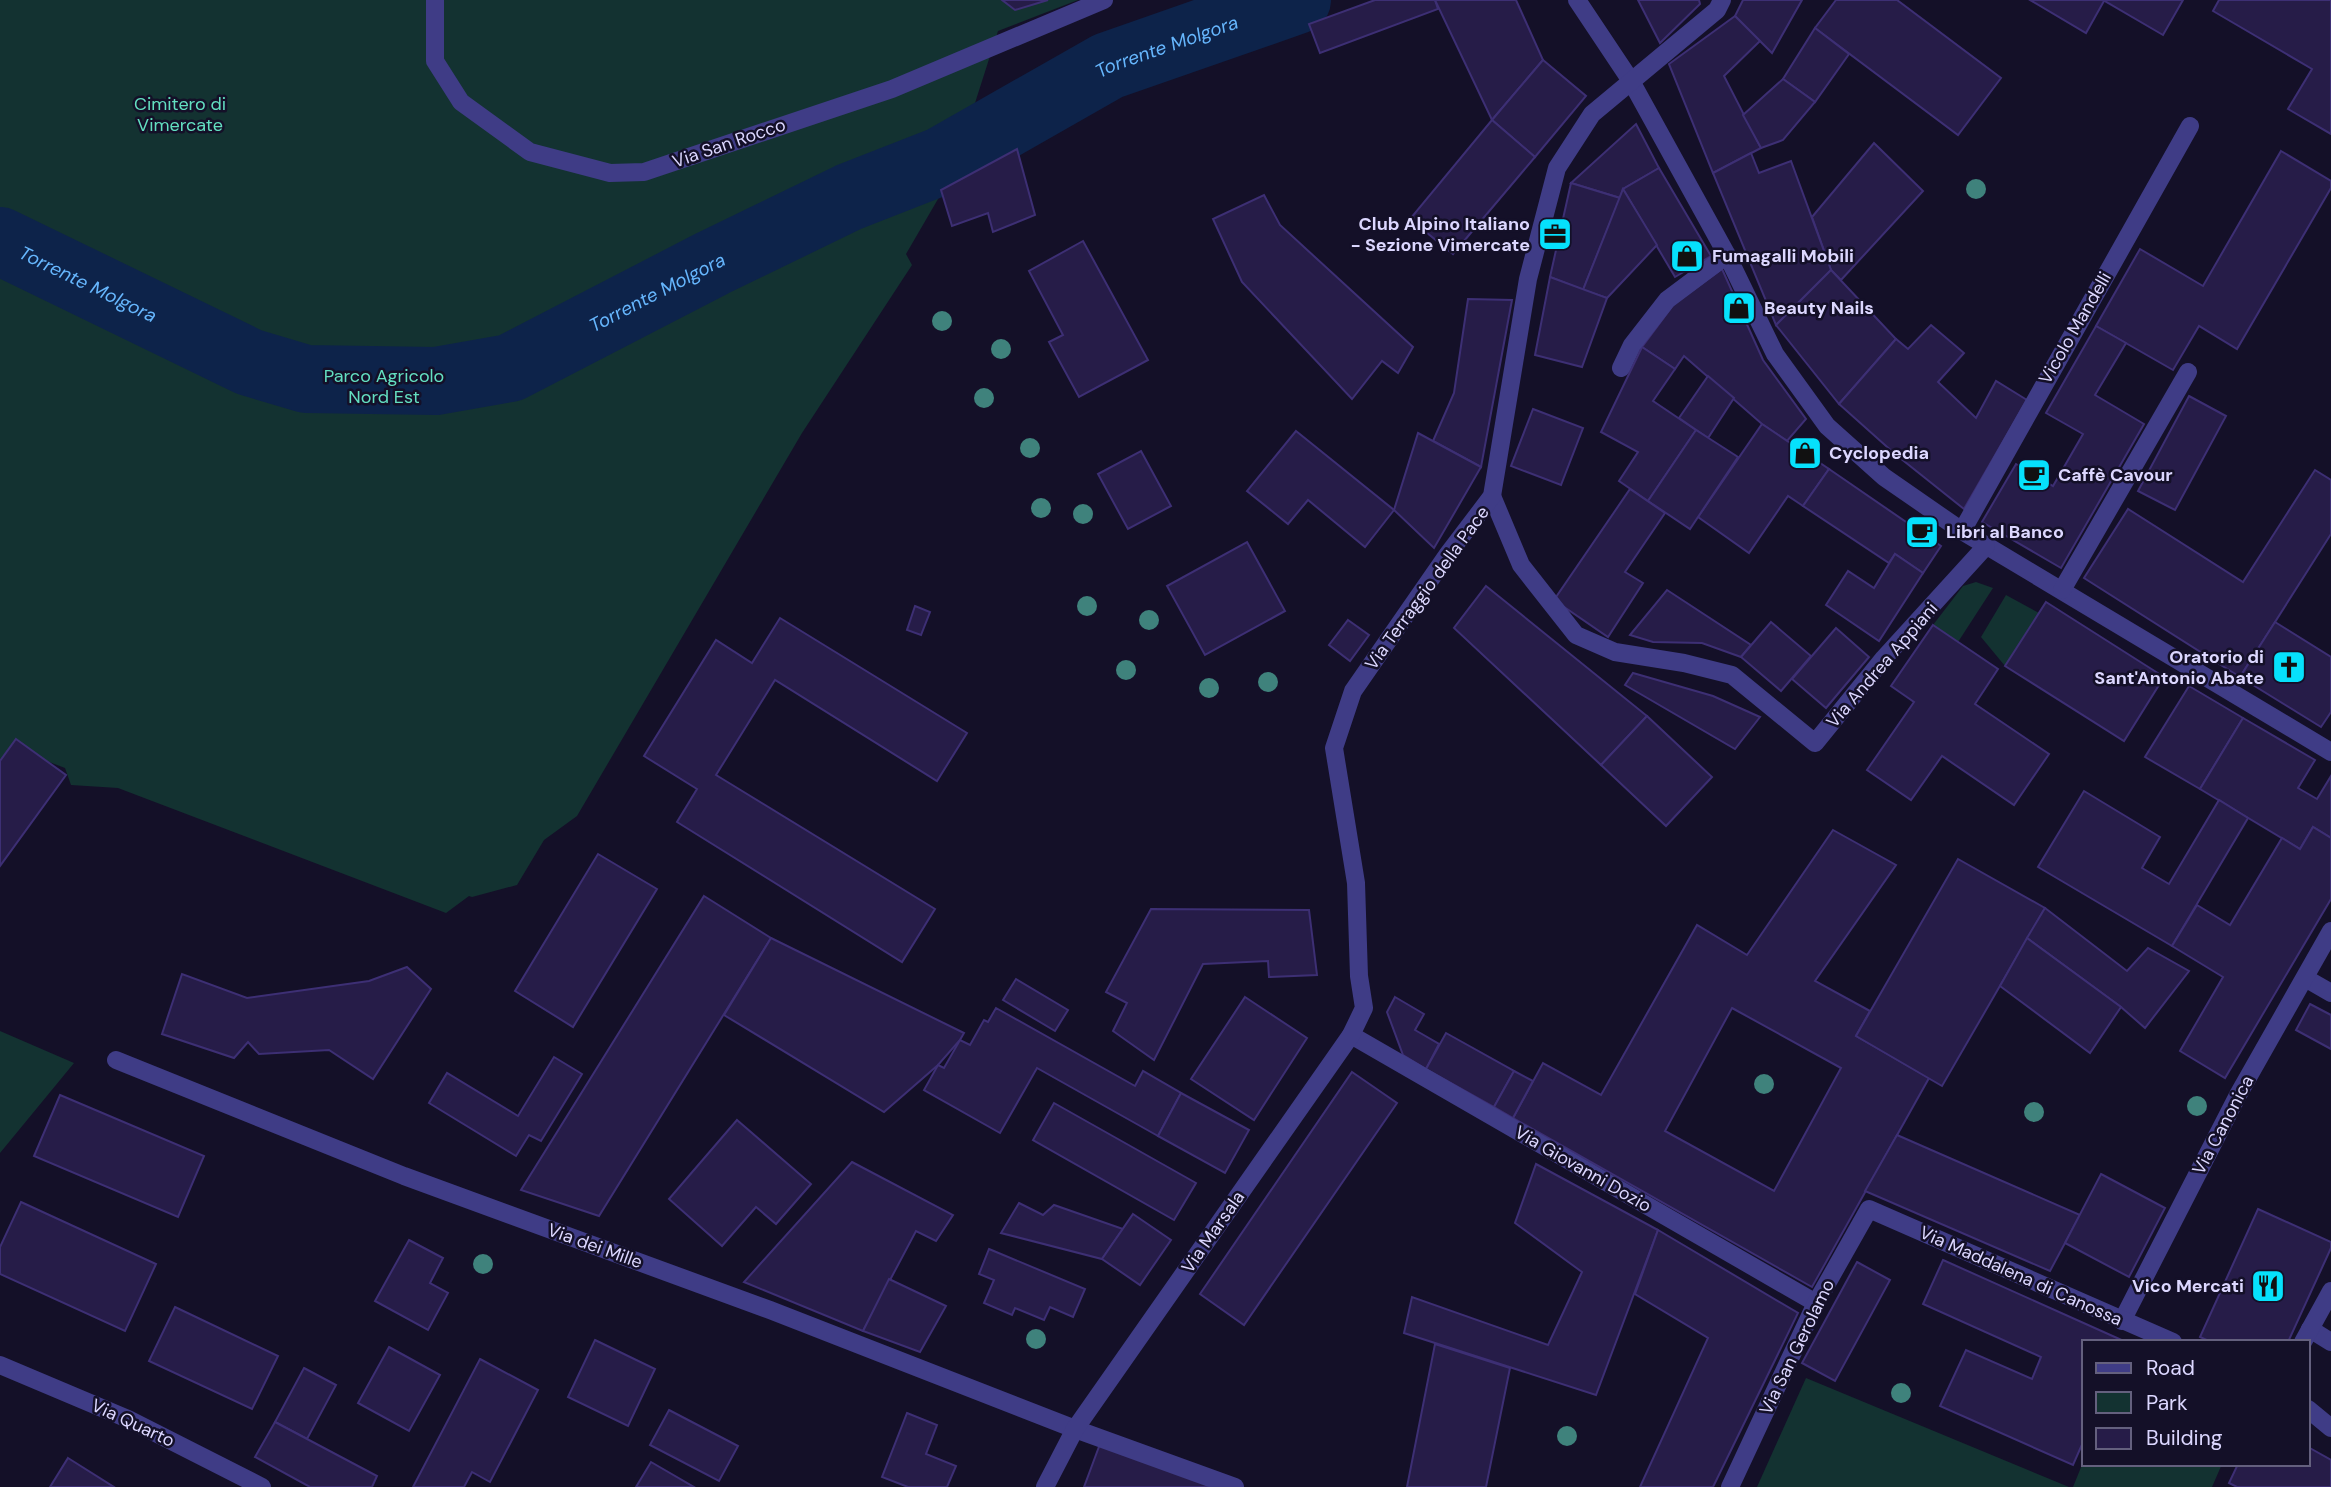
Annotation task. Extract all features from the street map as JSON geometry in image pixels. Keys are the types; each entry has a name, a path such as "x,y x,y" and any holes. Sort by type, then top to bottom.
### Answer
{"street":[{"name":"Via San Rocco","path":"435,0 436,61 461,102 530,152 610,173 644,172 892,89 1104,0"},
{"name":"Via Terraggio della Pace","path":"1351,1035 1364,1009 1359,976 1356,883 1334,748 1353,691 1448,554 1492,496 1528,279 1557,168 1592,114 1717,10 1723,0"},
{"path":"1581,5 1631,81 1727,255 1775,354 1827,426 1884,477 1962,531 2330,749"},
{"name":"Vicolo Mandelli","path":"1962,531 2190,126"},
{"path":"1621,368 1624,342 1667,300 1727,255"},
{"path":"2062,590 2188,372"},
{"name":"Via Andrea Appiani","path":"1492,496 1521,565 1576,635 1615,652 1684,663 1732,675 1815,743 1884,658 1986,546"},
{"name":"Via Canonica","path":"2122,1321 2238,1095 2331,931"},
{"path":"2305,978 2331,993"},
{"name":"Via Giovanni Dozio","path":"1351,1035 1816,1303"},
{"name":"Via Marsala","path":"1045,1487 1074,1429 1351,1035"},
{"name":"Via dei Mille","path":"116,1060 404,1176 770,1310 1074,1429"},
{"name":"Via Maddalena di Canossa","path":"1869,1209 2168,1340"},
{"name":"Via San Gerolamo","path":"1730,1487 1816,1303 1869,1209"},
{"path":"2331,1291 2307,1335 2331,1342"},
{"name":"Via Quarto","path":"0,1365 128,1419 262,1487"},
{"path":"2310,1411 2331,1428"},
{"path":"1074,1429 1235,1487"}],"green space":[{"name":"Parco Agricolo Nord Est","path":"0,0 1078,0 998,31 952,175 906,254 912,265 802,433 577,816 544,840 517,885 469,896 446,913 118,788 71,785 65,768 23,752 0,778"},
{"path":"1976,582 1993,588 1958,642 1933,625 1963,586"},
{"path":"2006,595 2039,613 2005,666 1981,637"},
{"path":"0,1031 74,1063 0,1153"},
{"path":"1806,1378 2069,1487 1757,1487"},
{"path":"2082,1465 2221,1466 2212,1487 2073,1487"}],"building":[{"path":"1002,0 1048,0 1015,10"},
{"path":"1375,0 1435,0 1438,9 1320,53 1309,24"},
{"path":"1435,0 1516,0 1543,60 1492,120"},
{"path":"1638,0 1699,0 1700,4 1660,43"},
{"path":"1743,0 1802,0 1772,53 1735,16"},
{"path":"1836,0 1897,0 2001,78 1958,135 1815,28"},
{"path":"2030,0 2103,0 2104,1 2086,33"},
{"path":"2103,0 2183,0 2163,35"},
{"path":"2219,0 2331,0 2331,134 2288,109 2312,69 2213,11"},
{"path":"1735,16 1760,41 1724,76 1761,148 1713,173 1669,64"},
{"path":"1815,28 1849,54 1815,102 1783,79"},
{"path":"1543,60 1586,96 1535,157 1492,120"},
{"path":"1783,79 1815,102 1783,140 1761,148 1743,115"},
{"path":"1492,120 1535,157 1453,254 1410,219"},
{"path":"1636,124 1659,168 1623,189 1620,198 1571,183"},
{"path":"1874,143 1923,191 1841,280 1831,270 1812,217"},
{"path":"1017,149 1035,215 993,232 988,213 952,226 941,190"},
{"path":"2281,151 2331,181 2331,188 2237,349 2199,326 2173,370 2096,326 2140,249 2203,286"},
{"path":"1751,153 1759,173 1791,161 1831,270 1776,325 1713,173"},
{"path":"1659,168 1711,256 1675,277 1623,189"},
{"path":"1571,183 1620,198 1583,290 1550,277"},
{"path":"1623,189 1657,245 1607,298 1583,290"},
{"path":"1264,195 1280,225 1413,347 1398,373 1382,361 1352,399 1242,282 1213,219"},
{"path":"1083,241 1148,360 1079,397 1049,342 1063,335 1029,271"},
{"path":"1722,269 1763,360 1806,419 1787,441 1762,424 1684,356 1675,369 1642,347 1674,304"},
{"path":"1831,270 1896,339 1839,404 1776,325"},
{"path":"1550,277 1607,298 1582,367 1535,355"},
{"path":"1468,299 1512,300 1481,467 1433,441 1454,393"},
{"path":"1931,325 1964,353 1938,382 1976,418 1996,381 2027,400 1964,509 1895,454 1839,404 1896,339 1908,349"},
{"path":"2096,326 2126,343 2095,395 2144,424 2061,568 1982,522 2016,464 2053,486 2083,434 2046,413"},
{"path":"1642,347 1675,369 1653,401 1696,430 1648,501 1619,481 1638,452 1601,432"},
{"path":"1708,376 1734,398 1708,438 1679,418"},
{"path":"2189,396 2226,416 2175,510 2138,491"},
{"path":"1533,409 1583,428 1561,485 1511,466"},
{"path":"1762,424 1829,469 1803,506 1788,496 1749,553 1698,517"},
{"path":"1696,430 1738,457 1690,529 1648,501"},
{"path":"1296,431 1394,510 1365,547 1308,500 1288,524 1247,491"},
{"path":"1418,433 1481,467 1434,548 1394,510"},
{"path":"1141,451 1171,506 1128,529 1098,474"},
{"path":"1829,469 1941,546 1923,573 1895,554 1889,563 1803,506"},
{"path":"2315,470 2331,480 2331,534 2240,677 2084,578 2128,509 2243,582"},
{"path":"1630,489 1665,513 1625,572 1643,583 1608,637 1554,600"},
{"path":"1247,542 1285,611 1205,655 1167,586"},
{"path":"1895,554 1923,573 1879,641 1826,605 1848,571 1874,588"},
{"path":"1486,586 1647,716 1601,765 1454,628"},
{"path":"1667,590 1751,645 1741,657 1702,643 1653,642 1630,635"},
{"path":"2046,602 2164,677 2124,741 2005,666"},
{"path":"915,606 930,612 921,635 907,630"},
{"path":"780,618 967,733 937,781 775,680 716,775 935,909 902,962 677,822 697,789 644,756 716,640 752,663"},
{"path":"1348,620 1369,635 1350,661 1329,645"},
{"path":"1771,622 1811,656 1781,691 1741,657"},
{"name":"Oratorio di Sant'Antonio Abate","path":"2275,622 2331,657 2331,712 2321,727 2240,677"},
{"path":"1933,625 1998,669 1975,704 2049,754 2014,805 1942,756 1911,800 1867,770 1914,702 1891,686"},
{"path":"1836,628 1869,657 1826,708 1792,679"},
{"path":"1633,673 1713,696 1760,717 1735,749 1625,685"},
{"path":"2189,686 2243,718 2200,789 2145,757"},
{"path":"1647,716 1712,777 1666,826 1601,765"},
{"path":"2243,718 2315,760 2298,788 2317,799 2331,776 2331,838 2313,827 2300,849 2200,789"},
{"path":"16,739 66,775 0,866 0,761"},
{"path":"2084,791 2160,837 2142,868 2169,884 2219,800 2248,818 2172,946 2038,867"},
{"path":"2313,827 2331,838 2331,899 2225,1078 2180,1051 2223,977 2172,946 2197,905 2230,925 2282,838 2300,849"},
{"path":"1833,830 1896,865 1815,981 1870,1011 1856,1036 1929,1078 1812,1287 1513,1118 1543,1063 1601,1095 1697,925 1747,955","holes":["1732,1008 1841,1068 1774,1191 1665,1131"]},
{"path":"598,854 657,889 573,1027 515,991"},
{"path":"1958,859 2045,908 1942,1086 1856,1036"},
{"path":"704,896 771,938 599,1216 521,1190"},
{"path":"2045,908 2127,971 2148,948 2189,971 2145,1028 2121,1007 2027,938"},
{"path":"1151,909 1309,910 1317,975 1269,977 1268,961 1203,964 1154,1060 1113,1031 1127,1003 1106,992"},
{"path":"771,938 964,1033 938,1065 884,1112 724,1015"},
{"path":"2027,938 2121,1007 2090,1053 2000,986"},
{"path":"407,967 431,989 373,1079 329,1050 259,1054 248,1042 234,1058 162,1034 182,974 247,998 369,981"},
{"path":"1016,979 1068,1010 1055,1031 1003,1000"},
{"path":"1245,997 1307,1038 1254,1120 1191,1079"},
{"path":"1395,997 1424,1014 1415,1030 1439,1044 1426,1069 1403,1055 1387,1012"},
{"path":"2310,1004 2331,1015 2331,1049 2296,1030"},
{"path":"996,1008 1135,1086 1143,1071 1181,1093 1158,1136 1037,1068 1000,1133 924,1090 938,1065 944,1068 960,1040 970,1045 984,1020 988,1022"},
{"path":"1446,1033 1514,1071 1494,1107 1426,1069"},
{"path":"554,1057 582,1074 541,1141 529,1135 516,1156 429,1103 447,1073 518,1116"},
{"path":"1514,1071 1533,1081 1513,1118 1494,1107"},
{"path":"1352,1072 1397,1103 1244,1325 1200,1294"},
{"path":"1181,1093 1249,1130 1225,1173 1158,1136"},
{"path":"60,1095 204,1156 178,1217 34,1156"},
{"path":"1054,1103 1196,1183 1174,1220 1033,1140"},
{"path":"737,1120 811,1184 776,1224 756,1207 722,1246 669,1199"},
{"path":"1897,1135 2080,1215 2050,1271 1865,1191"},
{"path":"852,1162 953,1215 936,1241 916,1231 863,1331 744,1282"},
{"path":"1536,1164 1658,1230 1596,1395 1404,1333 1412,1297 1548,1345 1582,1272 1515,1223"},
{"path":"2101,1174 2165,1208 2129,1277 2065,1243"},
{"path":"21,1202 156,1264 125,1331 0,1274 0,1247"},
{"path":"1019,1203 1043,1215 1054,1205 1123,1229 1102,1259 1001,1233"},
{"name":"Vico Mercati","path":"2258,1209 2331,1242 2331,1248 2289,1340 2207,1340 2200,1337"},
{"path":"1133,1214 1171,1240 1140,1285 1102,1259"},
{"path":"1658,1230 1798,1313 1713,1487 1640,1487 1708,1338 1635,1294"},
{"path":"409,1240 443,1258 430,1283 448,1293 428,1330 375,1301"},
{"path":"989,1249 1085,1289 1073,1317 1050,1307 1044,1320 1015,1308 1012,1315 984,1303 994,1280 979,1274"},
{"path":"1943,1260 2122,1340 2082,1340 2082,1445 2073,1465 1940,1406 1966,1350 2032,1379 2041,1357 1923,1304"},
{"path":"1857,1262 1890,1280 1835,1381 1802,1363"},
{"path":"889,1279 946,1306 920,1352 863,1331"},
{"path":"175,1307 278,1356 252,1409 149,1361"},
{"path":"595,1340 655,1369 628,1426 568,1397"},
{"path":"1435,1344 1510,1368 1486,1487 1407,1487"},
{"path":"389,1347 440,1375 409,1431 358,1403"},
{"path":"480,1359 538,1390 490,1482 472,1472 464,1487 413,1487"},
{"path":"304,1368 336,1385 307,1439 275,1422"},
{"path":"669,1410 738,1446 719,1481 650,1445"},
{"path":"907,1413 937,1425 926,1454 956,1466 947,1487 908,1487 882,1477"},
{"path":"275,1422 377,1476 372,1487 310,1487 255,1457"},
{"path":"1100,1444 1217,1487 1084,1487"},
{"path":"2310,1448 2331,1460 2331,1487 2237,1487 2229,1483 2237,1466 2310,1466"},
{"path":"68,1458 114,1487 50,1487"},
{"path":"651,1462 694,1487 636,1487"}],"waterway":[{"name":"Torrente Molgora","path":"0,241 249,362 306,379 436,381 510,368 713,263 849,197 941,161 1108,66 1297,0"}],"place":[{"name":"Club Alpino Italiano - Sezione Vimercate","path":"1555,234"},
{"name":"Fumagalli Mobili","path":"1687,256"},
{"name":"Beauty Nails","path":"1739,308"},
{"name":"Cyclopedia","path":"1805,453"},
{"name":"Caffè Cavour","path":"2034,475"},
{"name":"Libri al Banco","path":"1922,532"},
{"name":"Oratorio di Sant'Antonio Abate","path":"2289,667"},
{"name":"Vico Mercati","path":"2268,1286"}],"park label":[{"name":"Cimitero di Vimercate","path":"180,114"}]}
